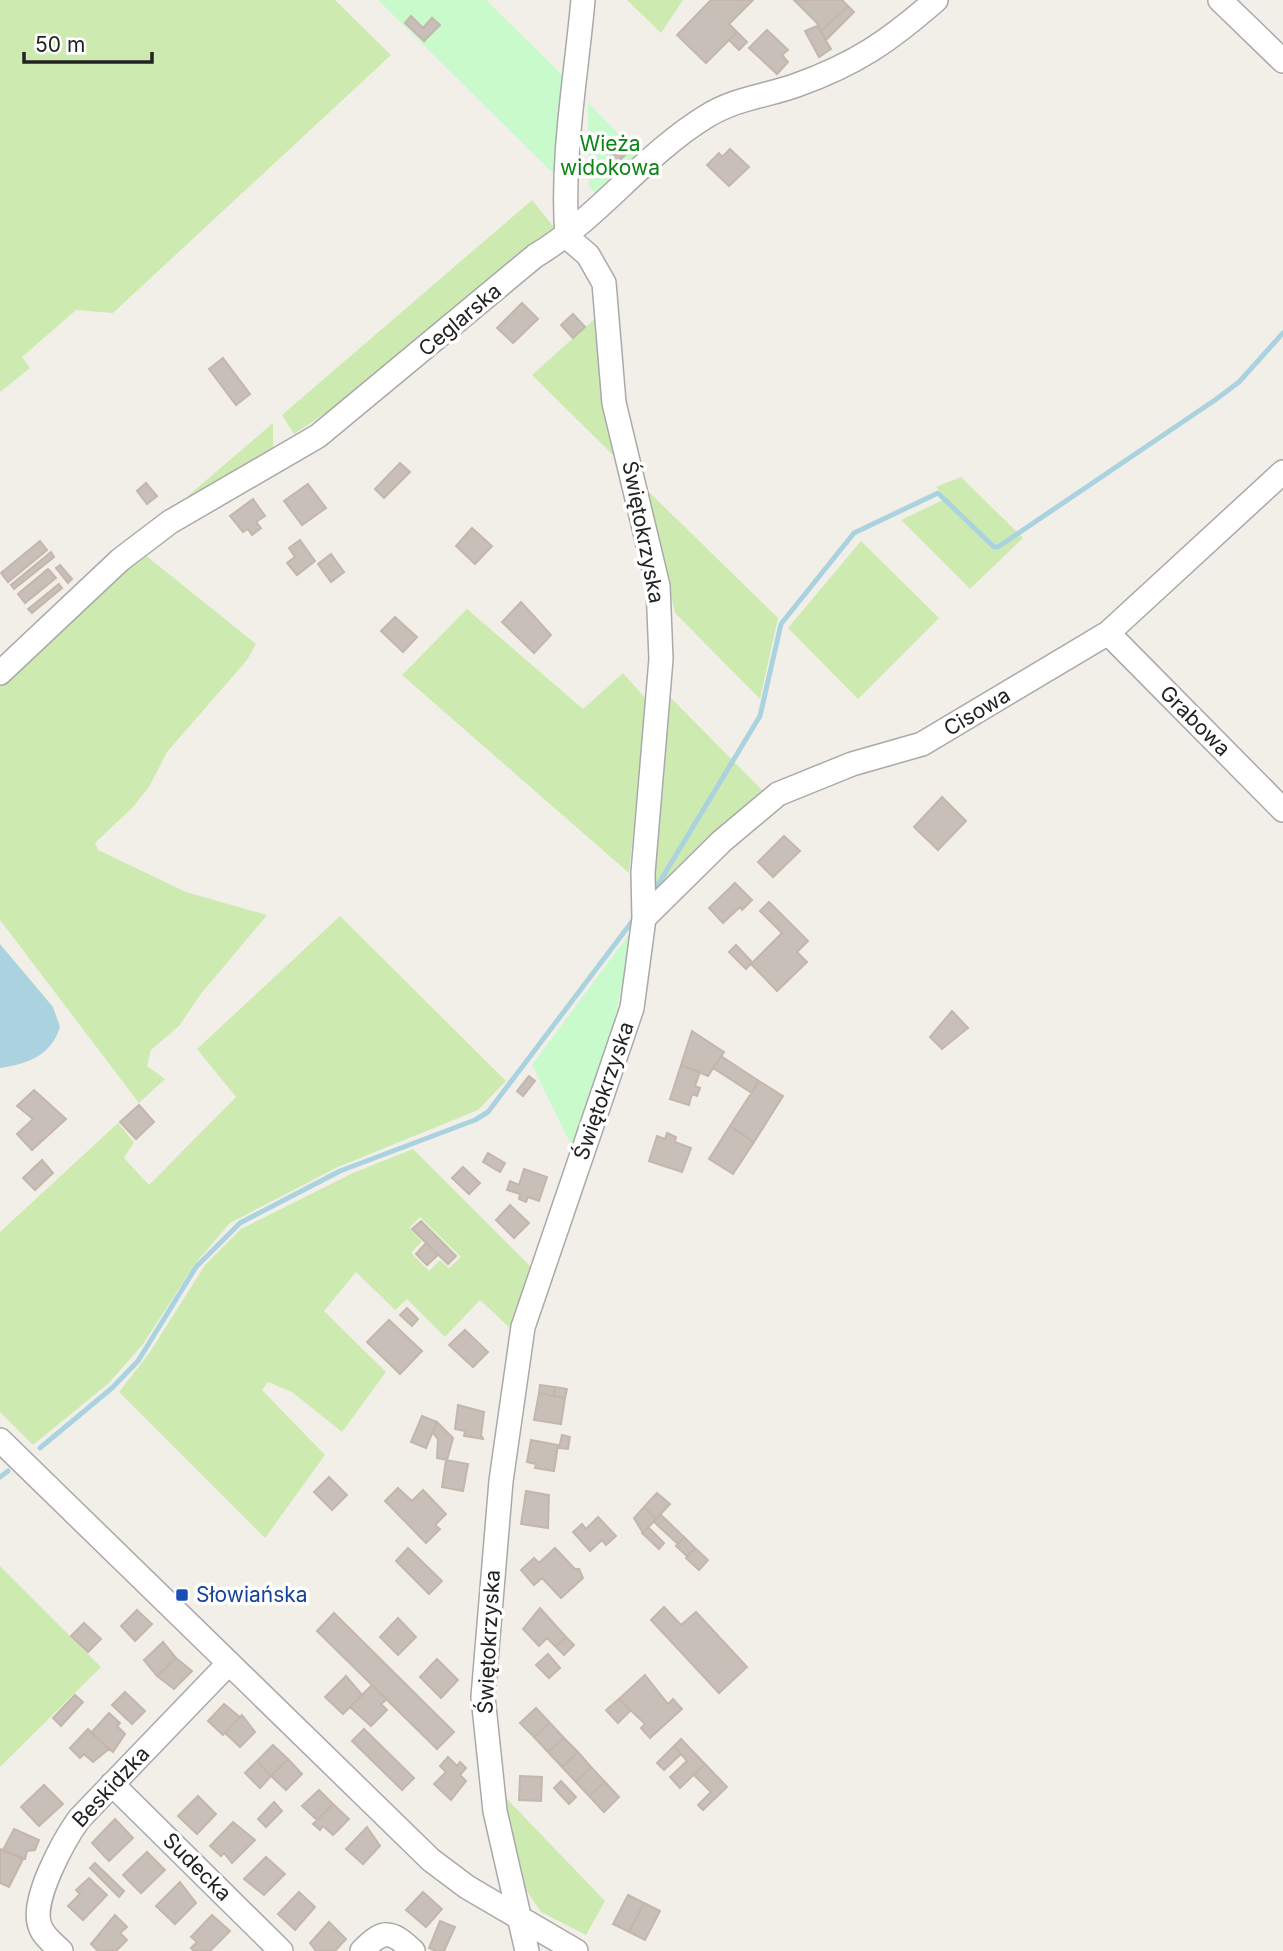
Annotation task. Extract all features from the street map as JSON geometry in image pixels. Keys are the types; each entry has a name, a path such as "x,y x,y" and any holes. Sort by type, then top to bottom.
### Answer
{"street":[{"path":"567,237 564,204 576,164 583,0"},
{"name":"Ceglarska","path":"0,673 120,560 170,522 318,436 535,256 567,237 626,178 708,115 732,103 794,86 868,55 936,0"},
{"path":"1220,0 1283,61"},
{"name":"Świętokrzyska","path":"527,1951 494,1799 483,1696 501,1481 523,1328 632,1008 647,915 643,873 661,659 658,586 614,403 604,283 588,255 567,237"},
{"name":"Cisowa","path":"647,915 722,841 778,794 852,764 922,744 1108,633 1283,472"},
{"name":"Grabowa","path":"1108,633 1283,810"},
{"path":"0,1440 431,1860 467,1887 576,1951"},
{"name":"Beskidzka","path":"61,1951 43,1933 38,1914 57,1855 79,1819 229,1663"},
{"name":"Sudecka","path":"112,1784 281,1951"},
{"path":"362,1951 376,1936 385,1934 401,1940 413,1951"}],"green space":[{"path":"0,0 335,0 391,55 113,313 76,310 22,357 30,368 0,392"},
{"path":"378,0 486,0 565,78 558,178"},
{"path":"627,0 683,0 661,33"},
{"name":"Wieża widokowa","path":"588,103 641,157 598,195 589,187"},
{"path":"532,200 554,227 365,387 294,434 282,415"},
{"path":"601,313 617,459 532,375"},
{"path":"273,423 273,448 264,460 191,503 188,496"},
{"path":"961,477 1023,538 970,589 901,520 947,498 936,487"},
{"path":"648,491 778,618 760,699 675,613"},
{"path":"861,541 939,618 858,699 788,628"},
{"path":"144,554 256,644 247,660 167,752 149,787 133,807 95,843 98,850 186,892 267,915 200,995 179,1026 151,1050 147,1066 165,1079 139,1103 0,920 0,683"},
{"path":"467,609 583,709 623,673 647,700 629,873 402,675"},
{"path":"669,696 765,793 661,892 651,884"},
{"path":"340,916 506,1081 478,1110 338,1167 230,1223 195,1264 143,1344 109,1383 33,1445 0,1412 0,1232 118,1123 134,1142 124,1158 149,1185 236,1097 197,1049"},
{"path":"633,929 611,1039 573,1149 532,1065"},
{"path":"413,1149 530,1266 511,1329 480,1300 445,1337 407,1299 395,1310 356,1272 324,1311 386,1372 342,1432 292,1392 268,1382 262,1390 325,1455 265,1538 119,1392 150,1352 205,1265 241,1229 353,1173","holes":["420,1217 461,1257 449,1268 440,1260 429,1271 411,1253 422,1241 409,1228"]},
{"path":"0,1566 101,1667 0,1767"},
{"path":"505,1797 605,1901 586,1935 541,1912 526,1890"}],"water":[{"path":"0,944 53,1007 60,1027 51,1045 37,1057 0,1068"}],"building":[{"path":"711,0 753,0 729,24 737,32 706,63 677,35"},
{"path":"794,0 842,0 848,6 821,31 817,23"},
{"path":"848,6 854,12 826,40 821,31"},
{"path":"411,16 423,28 432,18 440,25 424,41 405,23"},
{"path":"817,26 831,49 819,57 805,31"},
{"path":"767,30 788,50 782,55 788,62 777,74 749,48"},
{"path":"737,32 747,42 739,50 729,40"},
{"path":"619,146 627,153 616,164 609,157"},
{"path":"730,149 749,167 729,186 707,165 719,153 722,157"},
{"path":"522,303 538,319 513,343 497,328"},
{"path":"573,314 585,327 573,338 561,325"},
{"path":"223,358 250,394 236,405 209,369"},
{"path":"400,463 410,472 384,498 375,489"},
{"path":"146,483 157,496 147,504 137,491"},
{"path":"308,484 326,508 302,525 284,501"},
{"path":"253,499 265,516 256,522 261,528 252,535 248,529 243,532 230,516"},
{"path":"472,528 492,546 475,564 456,546"},
{"path":"300,540 315,561 297,575 287,563 295,557 289,548"},
{"path":"40,541 47,550 8,582 1,573"},
{"path":"51,552 54,557 14,589 11,585"},
{"path":"331,554 344,572 331,582 318,564"},
{"path":"60,565 72,579 68,583 56,568"},
{"path":"48,569 56,578 25,603 18,594"},
{"path":"59,584 62,588 32,613 28,609"},
{"path":"521,602 551,635 534,653 502,622"},
{"path":"395,617 417,637 403,652 381,631"},
{"path":"942,797 966,821 938,850 914,827"},
{"path":"784,836 800,851 773,877 758,862"},
{"path":"735,883 752,900 723,923 709,908"},
{"path":"769,902 808,941 797,952 807,962 777,991 751,964 782,933 760,911"},
{"path":"736,945 752,962 746,969 729,952"},
{"path":"952,1011 968,1028 942,1049 930,1037"},
{"path":"692,1031 724,1052 708,1076 681,1065"},
{"path":"721,1056 759,1081 752,1093 713,1068"},
{"path":"681,1065 700,1072 695,1086 700,1088 697,1096 692,1094 689,1105 670,1099"},
{"path":"529,1076 535,1081 523,1096 517,1091"},
{"path":"759,1081 783,1096 754,1142 730,1126"},
{"path":"34,1090 66,1119 32,1150 17,1134 33,1119 17,1106"},
{"path":"139,1105 154,1122 136,1139 120,1122"},
{"path":"730,1126 754,1142 733,1174 709,1159"},
{"path":"667,1133 676,1137 675,1142 691,1148 682,1172 649,1161 657,1136 665,1139"},
{"path":"488,1153 505,1163 500,1172 483,1162"},
{"path":"42,1160 53,1173 35,1190 23,1178"},
{"path":"463,1167 480,1183 469,1194 452,1178"},
{"path":"524,1169 547,1177 539,1201 528,1197 526,1202 519,1199 520,1194 507,1190 510,1181 519,1185"},
{"path":"510,1205 529,1223 514,1238 496,1220"},
{"path":"421,1221 456,1256 448,1264 412,1229"},
{"path":"426,1243 438,1255 427,1265 416,1254"},
{"path":"407,1308 418,1319 412,1326 400,1315"},
{"path":"389,1320 422,1351 400,1374 367,1342"},
{"path":"465,1330 488,1352 473,1367 449,1345"},
{"path":"540,1385 555,1387 554,1396 539,1393"},
{"path":"555,1387 567,1389 565,1398 554,1396"},
{"path":"539,1393 565,1398 561,1424 534,1420"},
{"path":"458,1405 484,1412 481,1435 483,1439 464,1436 465,1431 455,1429"},
{"path":"422,1416 437,1422 426,1448 411,1442"},
{"path":"437,1422 453,1438 447,1460 437,1458 438,1439 433,1433"},
{"path":"562,1435 570,1437 568,1449 559,1448"},
{"path":"531,1440 558,1445 554,1471 535,1468 536,1464 527,1462"},
{"path":"446,1460 468,1464 463,1491 442,1487"},
{"path":"329,1477 347,1495 332,1510 314,1492"},
{"path":"398,1488 412,1501 423,1490 446,1514 435,1525 440,1529 426,1543 385,1501"},
{"path":"526,1491 549,1495 548,1528 521,1524"},
{"path":"657,1493 670,1504 656,1519 644,1507"},
{"path":"644,1507 656,1519 643,1533 634,1518"},
{"path":"660,1514 684,1537 678,1544 654,1522"},
{"path":"598,1517 616,1536 606,1545 602,1540 590,1551 573,1532 582,1524 586,1529"},
{"path":"648,1527 664,1543 659,1549 642,1533"},
{"path":"684,1537 695,1548 687,1556 676,1546"},
{"path":"408,1548 442,1581 429,1594 396,1561"},
{"path":"555,1548 575,1569 579,1569 583,1578 561,1598 542,1578 534,1585 521,1570 534,1558 539,1563"},
{"path":"695,1548 708,1560 699,1570 686,1558"},
{"path":"664,1607 681,1625 696,1612 747,1667 719,1693 651,1620"},
{"path":"540,1608 566,1637 556,1647 547,1638 539,1646 523,1629"},
{"path":"137,1610 152,1624 135,1641 121,1626"},
{"path":"334,1613 454,1732 437,1749 317,1631"},
{"path":"398,1618 416,1637 398,1655 380,1637"},
{"path":"84,1623 101,1639 88,1652 71,1636"},
{"path":"566,1637 574,1645 564,1655 556,1647"},
{"path":"163,1642 176,1658 157,1676 144,1660"},
{"path":"548,1654 560,1668 549,1678 536,1665"},
{"path":"176,1658 192,1671 174,1689 157,1676"},
{"path":"437,1659 458,1680 441,1698 420,1677"},
{"path":"645,1675 668,1704 673,1699 682,1709 650,1738 641,1728 645,1724 619,1699"},
{"path":"346,1676 362,1695 343,1714 325,1697"},
{"path":"372,1685 387,1699 381,1704 387,1710 371,1726 350,1707"},
{"path":"125,1692 145,1711 132,1724 112,1705"},
{"path":"75,1695 83,1702 61,1726 53,1718"},
{"path":"619,1699 630,1711 618,1723 606,1710"},
{"path":"224,1704 240,1717 223,1735 208,1721"},
{"path":"536,1708 550,1723 534,1737 520,1723"},
{"path":"109,1713 120,1723 117,1726 125,1734 113,1752 91,1733"},
{"path":"242,1715 255,1732 240,1747 225,1733"},
{"path":"550,1723 564,1738 548,1752 534,1737"},
{"path":"88,1729 109,1749 93,1762 84,1754 80,1758 70,1748"},
{"path":"364,1729 414,1778 402,1790 352,1741"},
{"path":"564,1738 578,1752 562,1767 548,1752"},
{"path":"681,1739 705,1764 680,1788 670,1777 687,1761 674,1746"},
{"path":"273,1745 288,1759 271,1776 257,1761"},
{"path":"674,1746 681,1754 664,1770 657,1763"},
{"path":"578,1752 591,1767 576,1782 562,1767"},
{"path":"448,1757 457,1766 460,1762 466,1768 460,1775 466,1781 451,1800 434,1784 446,1772 440,1766"},
{"path":"288,1759 302,1774 286,1790 271,1776"},
{"path":"257,1761 271,1776 260,1788 245,1773"},
{"path":"705,1764 727,1787 703,1810 698,1805 711,1792 694,1775"},
{"path":"591,1767 605,1782 589,1796 576,1782"},
{"path":"520,1776 542,1777 541,1801 519,1800"},
{"path":"561,1781 576,1797 569,1804 554,1788"},
{"path":"605,1782 619,1797 604,1812 589,1796"},
{"path":"44,1785 63,1804 39,1826 21,1807"},
{"path":"319,1790 333,1804 317,1820 302,1806"},
{"path":"198,1796 216,1814 197,1834 178,1816"},
{"path":"274,1802 282,1811 266,1827 258,1819"},
{"path":"333,1804 349,1819 333,1835 323,1826 320,1830 313,1824"},
{"path":"115,1819 133,1838 109,1861 92,1843"},
{"path":"233,1822 255,1840 232,1863 224,1853 221,1856 210,1846"},
{"path":"367,1827 380,1846 363,1864 346,1849"},
{"path":"14,1829 39,1840 35,1850 27,1851 25,1859 3,1850"},
{"path":"0,1849 23,1859 9,1887 0,1883"},
{"path":"147,1852 165,1870 141,1893 123,1875"},
{"path":"266,1857 285,1874 264,1895 244,1879"},
{"path":"95,1863 124,1891 119,1897 90,1868"},
{"path":"89,1878 107,1895 83,1920 68,1906 80,1894 76,1890"},
{"path":"180,1882 196,1903 175,1924 156,1906"},
{"path":"299,1892 315,1907 295,1930 278,1914"},
{"path":"423,1892 442,1909 426,1927 406,1910"},
{"path":"628,1895 644,1903 629,1932 613,1924"},
{"path":"644,1903 660,1911 645,1940 629,1932"},
{"path":"115,1915 127,1927 120,1933 127,1940 116,1951 98,1951 91,1944"},
{"path":"212,1915 230,1931 210,1951 194,1951 191,1948 197,1942 191,1937"},
{"path":"440,1921 455,1927 444,1951 436,1951 429,1948"},
{"path":"329,1922 346,1939 335,1951 316,1951 310,1943"}],"waterway":[{"path":"656,888 760,716 781,624 854,533 938,493 994,547 998,547 1239,382 1283,333"},
{"path":"40,1448 112,1388 138,1361 196,1267 240,1223 340,1171 475,1120 488,1112 634,919"},
{"path":"0,1477 8,1471"}],"place":[{"name":"Słowiańska","path":"182,1595"}]}
